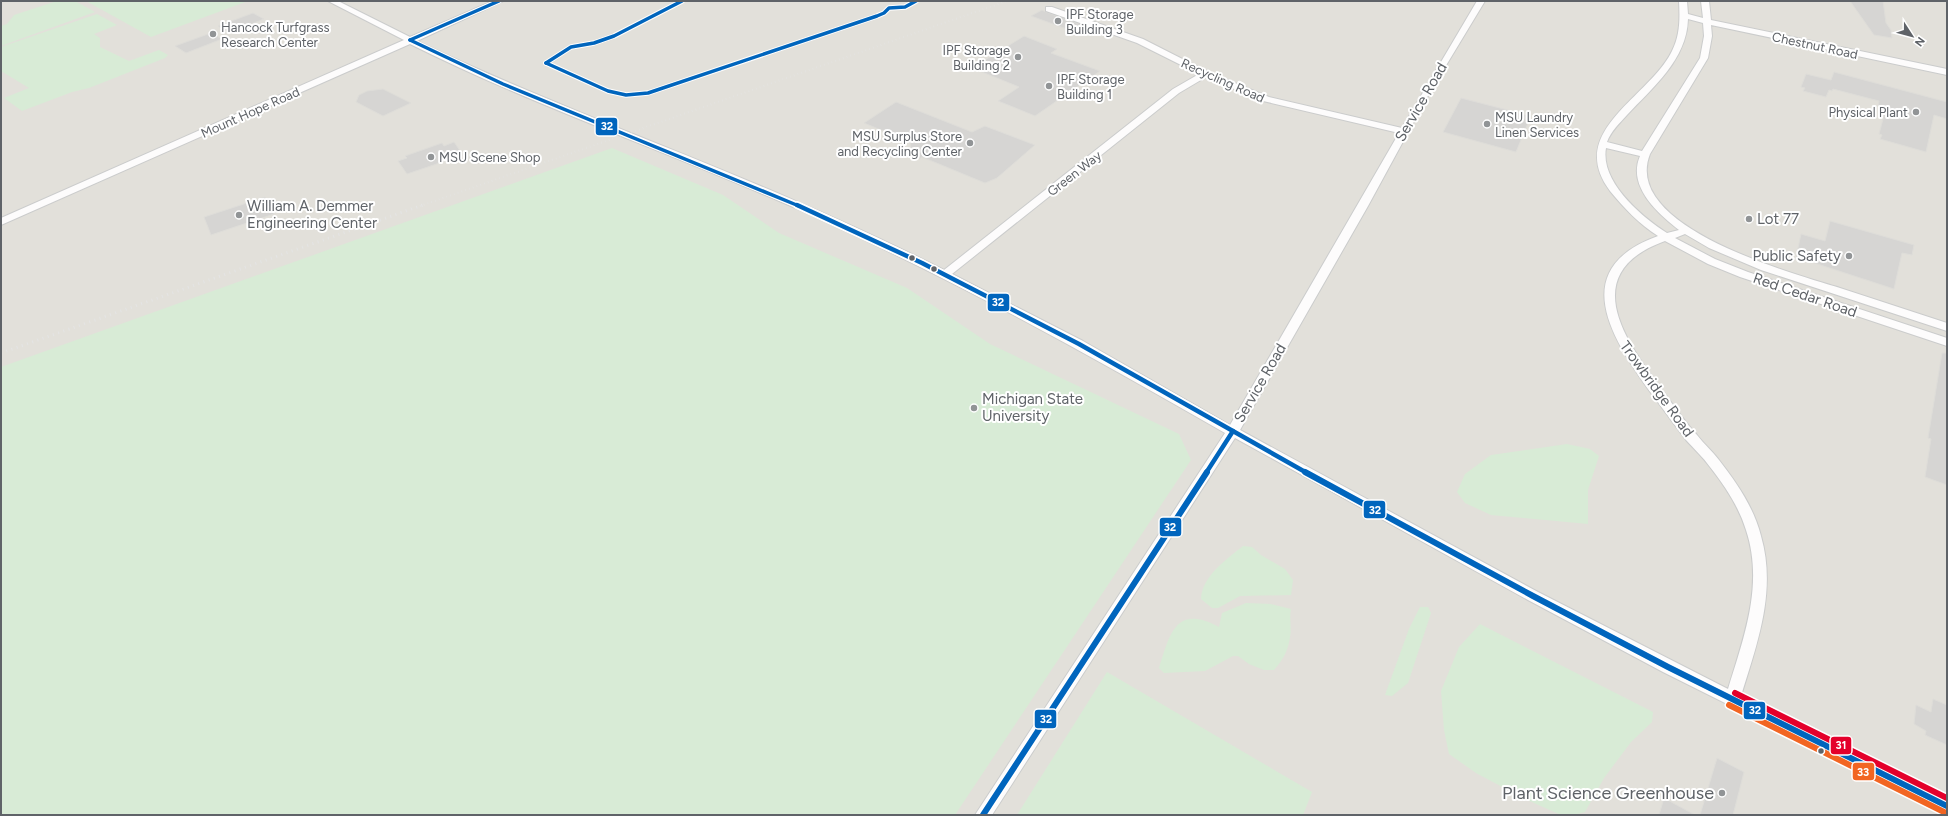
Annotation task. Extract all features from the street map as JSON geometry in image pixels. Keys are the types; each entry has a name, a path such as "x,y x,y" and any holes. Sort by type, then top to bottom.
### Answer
{"street":[{"path":"332,1 503,84 731,177 826,218 945,275 1072,341 1533,596 1732,699 1947,806"},
{"name":"Mount Hope Road","path":"1,222 498,1"},
{"name":"Service Road","path":"983,815 1233,431 1363,206 1404,131 1481,1"},
{"path":"1667,238 1634,213 1612,188 1602,165 1602,144 1608,132 1675,55 1683,31 1683,1"},
{"path":"1688,230 1662,210 1646,189 1640,170 1645,154 1704,58 1707,46 1705,1"},
{"name":"Recycling Road","path":"1048,9 1140,41 1205,74 1246,92 1283,105 1349,117 1404,131"},
{"name":"Chestnut Road","path":"1684,16 1947,72"},
{"name":"Green Way","path":"945,275 1176,91 1205,74"},
{"path":"1602,144 1645,154"},
{"name":"Trowbridge Road","path":"1688,230 1641,247 1625,259 1612,279 1610,303 1615,326 1627,352 1729,483 1745,512 1755,537 1761,570 1760,603 1732,699"},
{"name":"Red Cedar Road","path":"1688,230 1727,252 1764,267 1947,327"},
{"name":"Red Cedar Road","path":"1667,238 1721,265 1760,280 1947,342"},
{"path":"1760,280 1764,267"},
{"path":"1918,333 1921,319"}],"shaded area":[{"name":"Michigan State University","path":"1,1 1947,1 1947,815 1,815"}],"green space":[{"path":"57,1 75,1 95,12 1,46 1,26 7,24 14,15"},
{"path":"86,1 248,1 151,37"},
{"path":"97,14 117,25 94,34 100,38 100,47 129,61 159,50 168,55 165,58 89,88 72,92 22,111 4,98 29,88 1,71 1,47"},
{"path":"612,148 723,195 779,233 907,288 990,344 1179,434 1191,460 955,815 1,815 1,367"},
{"path":"1567,444 1590,449 1599,456 1588,490 1588,524 1491,515 1465,503 1457,492 1465,474 1491,455"},
{"path":"1243,546 1252,547 1261,555 1285,569 1293,580 1291,595 1240,596 1218,608 1212,608 1201,599 1202,591 1206,583 1216,569"},
{"path":"1246,603 1271,604 1291,609 1291,634 1288,647 1274,670 1264,670 1249,664 1238,656 1233,656 1205,671 1164,673 1159,668 1171,634 1177,626 1184,621 1193,619 1205,621 1219,627 1222,613"},
{"path":"1420,607 1428,607 1431,613 1408,683 1392,696 1385,695 1409,629"},
{"path":"1480,624 1653,712 1652,722 1631,742 1604,778 1585,812 1574,815 1561,815 1523,798 1476,773 1449,754 1444,730 1441,691 1459,647"},
{"path":"1107,672 1312,792 1303,815 1017,815"}],"building":[{"path":"1850,1 1883,1 1886,23 1891,30 1892,38 1874,35"},
{"name":"IPF Storage Building 3","path":"1042,10 1085,26 1075,32 1031,16"},
{"path":"253,13 264,19 229,33 218,26"},
{"path":"211,33 222,39 186,53 175,46"},
{"path":"1024,36 1057,49 1051,53 1100,71 1035,116 998,101 1019,87 972,68"},
{"name":"Physical Plant","path":"1834,72 1947,102 1947,119 1934,115 1926,152 1880,139 1882,135 1879,134 1886,108 1878,106 1879,101 1833,89 1832,91 1829,90 1826,97 1803,91 1805,88 1801,87 1806,74 1831,80"},
{"path":"383,89 411,103 383,116 356,102 359,95 367,91"},
{"name":"MSU Laundry Linen Services","path":"1461,98 1531,116 1516,152 1443,132"},
{"name":"MSU Surplus Store and Recycling Center","path":"896,102 972,132 985,126 1035,145 997,178 985,183 922,157 919,159 911,150 910,142 864,123"},
{"name":"MSU Scene Shop","path":"454,142 463,155 407,174 398,161 407,158 405,156 442,143 444,146"},
{"name":"William A. Demmer Engineering Center","path":"265,197 274,214 211,235 204,217"},
{"name":"Public Safety","path":"1830,221 1914,245 1912,255 1902,253 1894,289 1796,257 1801,234 1825,241"},
{"path":"1942,353 1947,353 1947,485 1925,477 1931,439 1928,438"},
{"path":"1933,699 1947,705 1947,745 1925,735 1926,731 1914,724 1916,705 1931,712"},
{"name":"Plant Science Greenhouse","path":"1717,758 1744,772 1733,815 1700,815"},
{"name":"Plant Science Greenhouse","path":"1664,798 1695,815 1659,815"}],"railway":[{"path":"420,206 1007,1"},
{"path":"1,353 423,205"}],"transit line":[{"name":"32","path":"410,40 499,1"},
{"name":"32","path":"546,63 571,47 594,43 614,36 682,1"},
{"name":"32","path":"546,63 608,91 626,95 648,93 877,16 884,13 889,8 905,7 916,1"},
{"name":"32","path":"410,40 503,84 731,177 826,218 922,263 1079,344 1258,446 1533,596 1668,667 1947,806"},
{"name":"32","path":"983,815 1233,431"},
{"name":"31","path":"1735,693 1947,798"},
{"name":"33","path":"1729,705 1944,812"}],"place":[{"name":"IPF Storage Building 3","path":"1058,21"},
{"name":"Hancock Turfgrass Research Center","path":"213,34"},
{"name":"IPF Storage Building 2","path":"1018,57"},
{"name":"IPF Storage Building 1","path":"1049,86"},
{"name":"Physical Plant","path":"1916,112"},
{"name":"MSU Laundry Linen Services","path":"1487,124"},
{"name":"MSU Surplus Store and Recycling Center","path":"970,143"},
{"name":"MSU Scene Shop","path":"431,157"},
{"name":"William A. Demmer Engineering Center","path":"239,215"},
{"name":"Lot 77","path":"1749,219"},
{"name":"Public Safety","path":"1849,256"},
{"name":"Michigan State University","path":"974,408"},
{"name":"Plant Science Greenhouse","path":"1722,793"}]}
